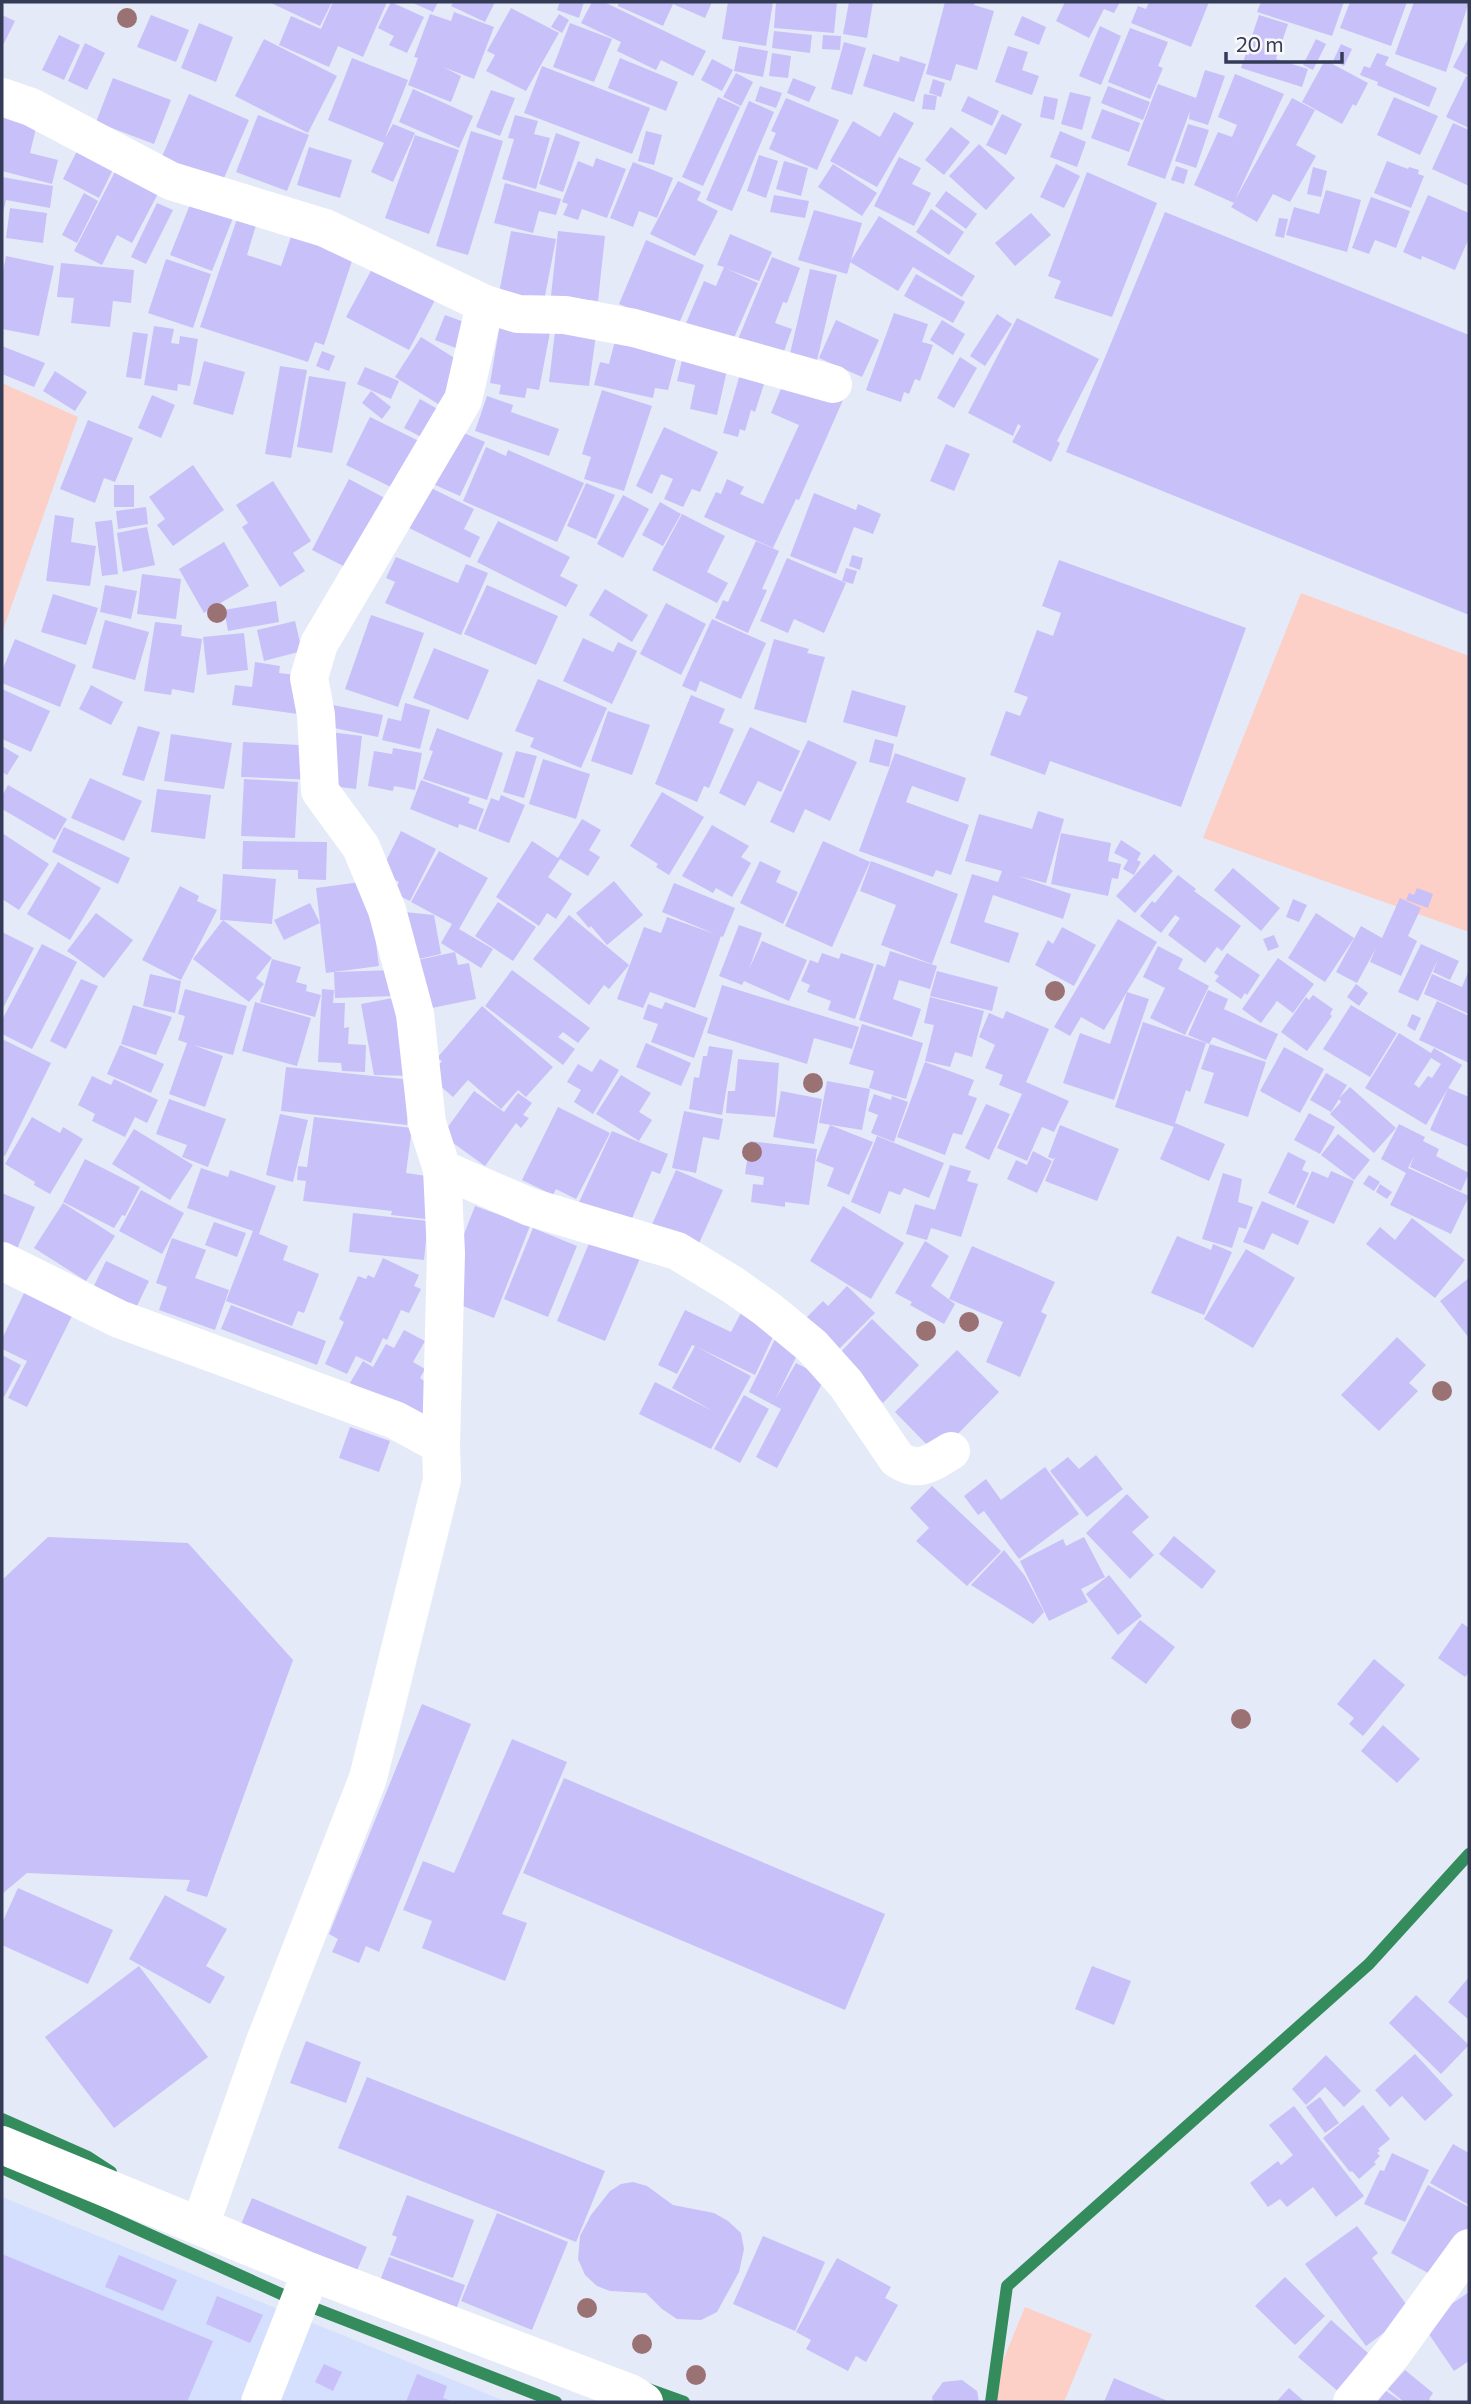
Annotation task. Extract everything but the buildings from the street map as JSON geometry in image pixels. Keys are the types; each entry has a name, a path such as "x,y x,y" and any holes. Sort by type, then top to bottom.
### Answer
{"street":[{"path":"2,97 30,107 172,181 326,228 485,304 518,314 565,315 634,328 833,384"},
{"path":"200,2226 264,2044 368,1778 442,1463 446,1253 442,1169 427,1123 415,1014 387,910 361,847 320,792 316,715 309,678 318,644 463,400 485,304"},
{"path":"442,1169 530,1206 677,1251 767,1309 812,1346 846,1384 897,1460 908,1466 922,1467 951,1451"},
{"path":"2,1261 119,1319 395,1420 442,1463"},
{"path":"2,2145 311,2272 630,2393 643,2402"},
{"path":"1352,2402 1392,2354 1469,2248"},
{"path":"260,2402 311,2272"}],"shaded area":[{"path":"2,383 78,417 2,633"},
{"path":"1301,593 1469,656 1469,932 1203,838"},
{"path":"2,2197 507,2402 2,2402"},
{"path":"1025,2307 1092,2334 1064,2402 986,2402"}],"waterway":[{"path":"991,2402 1007,2286 1369,1964 1469,1854"},
{"path":"2,2119 88,2157 111,2172"},
{"path":"2,2168 301,2303 556,2402"},
{"path":"645,2388 684,2402"}]}
